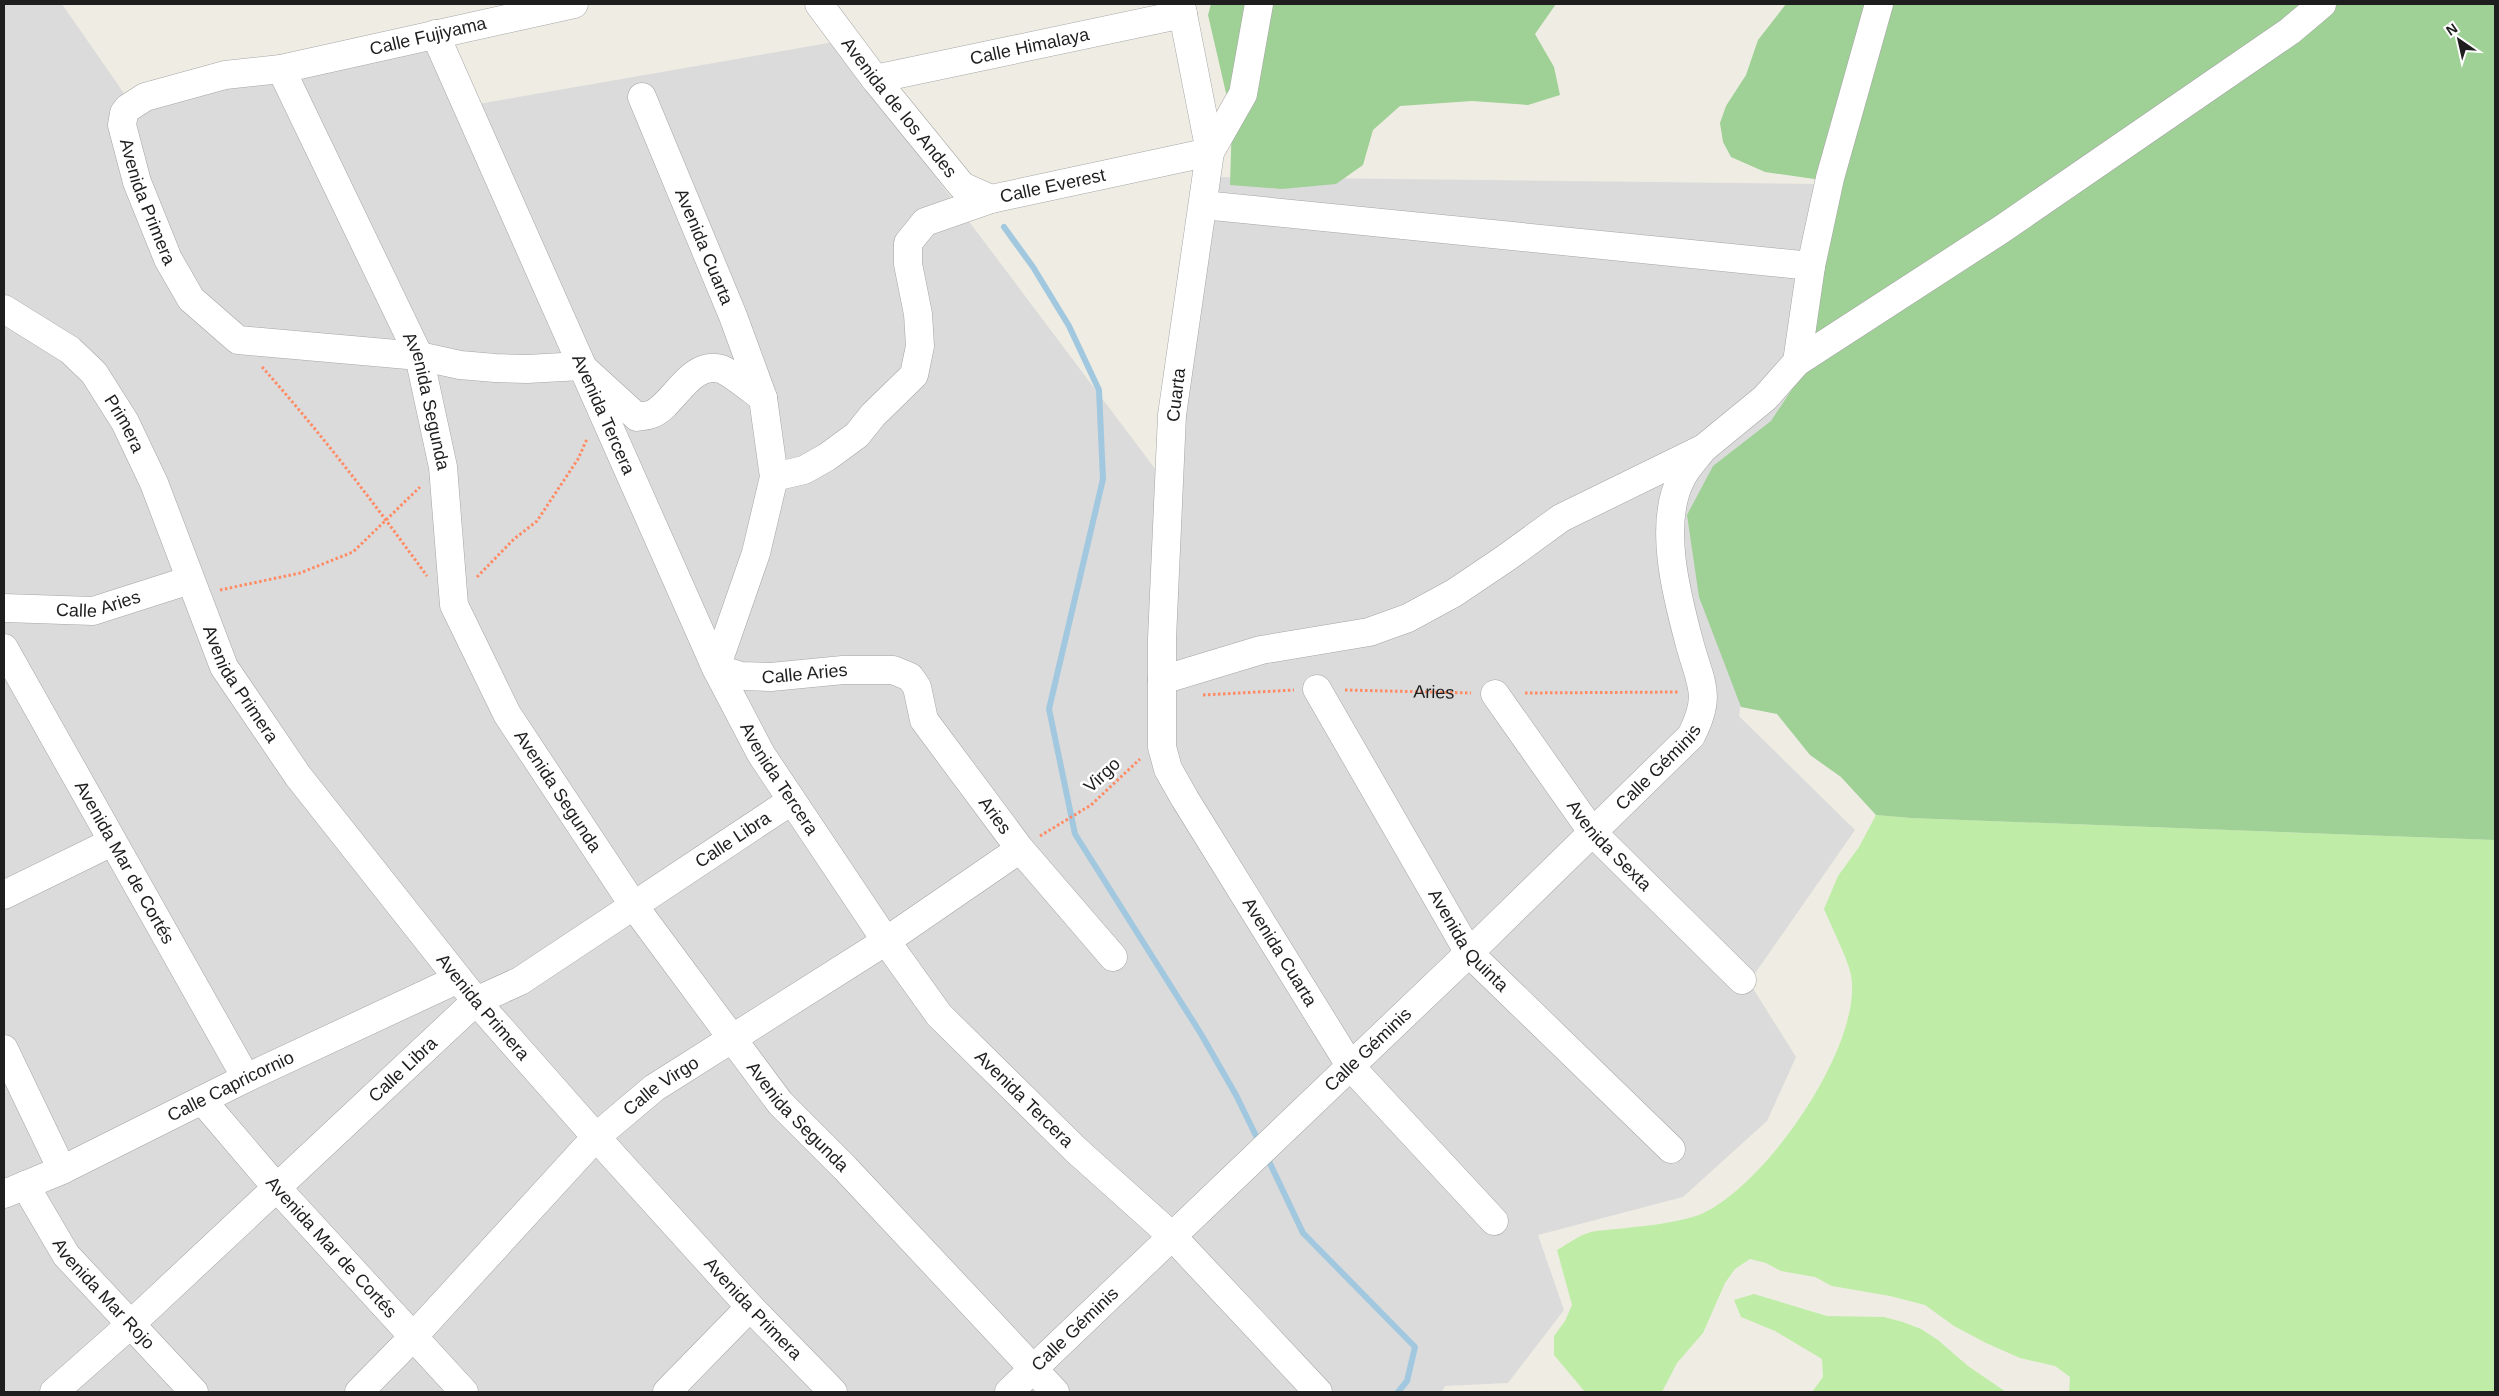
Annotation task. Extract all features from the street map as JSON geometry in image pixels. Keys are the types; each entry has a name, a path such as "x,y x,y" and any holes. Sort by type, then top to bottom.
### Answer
{"street":[{"name":"Calle Fujiyama","path":"281,69 574,4"},
{"name":"Avenida de los Andes","path":"819,4 875,79 962,186 991,199"},
{"path":"1210,152 1243,94 1259,4"},
{"path":"1797,362 1811,266 1830,178 1879,4"},
{"path":"1162,680 1261,650 1369,632 1408,618 1506,558 1561,518 1704,448 1765,398 1797,362 2002,229 2290,31 2322,4"},
{"name":"Calle Himalaya","path":"875,79 1182,9"},
{"path":"1182,9 1210,152"},
{"name":"Avenida Tercera","path":"434,34 716,668 761,754 791,801 939,1015 1076,1150 1172,1236 1318,1392"},
{"name":"Avenida Primera","path":"238,340 191,299 168,258 137,182 126,147 122,119 128,108 145,97 225,75 281,69"},
{"name":"Avenida Segunda","path":"281,69 419,356 443,467 454,605 507,714 634,906 780,1103 845,1168 1055,1392"},
{"name":"Avenida Cuarta","path":"642,97 733,316 763,398 774,477"},
{"name":"Calle Everest","path":"774,477 804,470 827,457 857,435 873,415 914,375 920,346 918,314 908,264 908,243 925,222 991,199 1210,152"},
{"name":"Cuarta","path":"1162,639 1172,415 1210,152"},
{"path":"1203,205 1811,266"},
{"name":"Primera","path":"4,309 70,350 94,373 125,422 154,483 190,580"},
{"path":"238,340 419,356 460,365 495,368 527,369 581,366 636,417 652,414 668,402 686,381 706,369 721,369 763,398"},
{"path":"1704,448 1682,477 1672,504 1670,545 1677,588 1704,692"},
{"path":"716,668 756,553 774,477"},
{"name":"Avenida Primera","path":"190,580 224,667 298,776 458,979 596,1137 750,1307 833,1392"},
{"name":"Calle Aries","path":"4,608 93,612 190,580"},
{"name":"Avenida Cuarta","path":"1162,639 1162,746 1168,769 1185,799 1351,1067 1494,1221"},
{"name":"Avenida Mar de Cortés","path":"4,648 246,1078"},
{"name":"Calle Aries","path":"716,668 741,676 771,677 843,670 893,670"},
{"name":"Aries","path":"893,670 910,678 917,687 924,720 1020,849 1113,957"},
{"name":"Avenida Quinta","path":"1317,689 1469,953 1672,1149"},
{"name":"Calle Géminis","path":"1009,1392 1351,1067 1691,736 1700,717 1704,692"},
{"name":"Avenida Sexta","path":"1495,694 1593,833 1742,980"},
{"name":"Calle Libra","path":"54,1392 132,1324 476,1001 520,981 791,801"},
{"path":"4,895 112,842"},
{"name":"Calle Virgo","path":"359,1392 412,1338 596,1137 654,1088 886,941 1020,849"},
{"name":"Calle Capricornio","path":"14,1189 62,1170 246,1078 458,979"},
{"path":"4,1049 62,1170"},
{"name":"Avenida Mar de Cortés","path":"202,1100 277,1188 412,1338 464,1392"},
{"name":"Avenida Mar Rojo","path":"14,1189 66,1255 194,1392"},
{"path":"667,1392 750,1307"}],"path":[{"path":"238,340 309,420 385,518 438,591 454,605 490,562 537,521 578,459 590,433"},
{"path":"190,580 218,590 300,572 353,552 385,518 443,467"},
{"name":"Aries","path":"1201,695 1317,689 1495,694 1704,692"},
{"name":"Virgo","path":"1060,823 1091,805 1138,761 1162,746"}],"shaded area":[{"path":"4,4 62,4 137,112 440,34 467,106 834,42 1162,478 1217,177 1823,184 1739,716 1855,830 1749,982 1796,1057 1767,1121 1683,1197 1538,1235 1564,1310 1508,1383 1445,1386 1442,1392 4,1392"}],"green space":[{"path":"1211,4 1556,4 1535,34 1554,67 1560,95 1528,105 1472,101 1400,106 1373,130 1363,165 1336,184 1282,189 1230,185 1232,119 1208,15"},
{"path":"1786,4 2495,4 2495,840 1911,818 1876,815 1841,777 1810,755 1777,714 1741,707 1699,597 1687,515 1713,466 1771,421 1802,374 1830,350 1808,327 1842,183 1765,172 1731,157 1723,142 1720,123 1726,106 1746,75 1758,40"},
{"path":"1876,815 1911,818 2495,840 2495,1392 2069,1392 2070,1377 2055,1366 2020,1358 1986,1343 1954,1326 1925,1305 1890,1296 1832,1286 1815,1277 1781,1271 1766,1263 1750,1259 1735,1269 1725,1283 1703,1333 1677,1363 1662,1392 1585,1392 1554,1355 1554,1336 1565,1321 1572,1305 1557,1250 1587,1233 1686,1219 1696,1216 1722,1202 1749,1179 1777,1148 1803,1114 1825,1076 1841,1039 1851,1005 1851,975 1824,909 1838,876 1859,847"},
{"path":"1754,1294 1827,1316 1884,1317 1921,1329 1938,1340 1968,1366 2006,1392 1812,1392 1823,1377 1822,1359 1775,1331 1741,1317 1734,1300"}],"waterway":[{"path":"1004,227 1033,267 1069,326 1099,390 1103,479 1049,709 1075,834 1201,1034 1236,1095 1260,1144"},
{"path":"1266,1155 1303,1233 1415,1347 1407,1381 1398,1392"}]}
